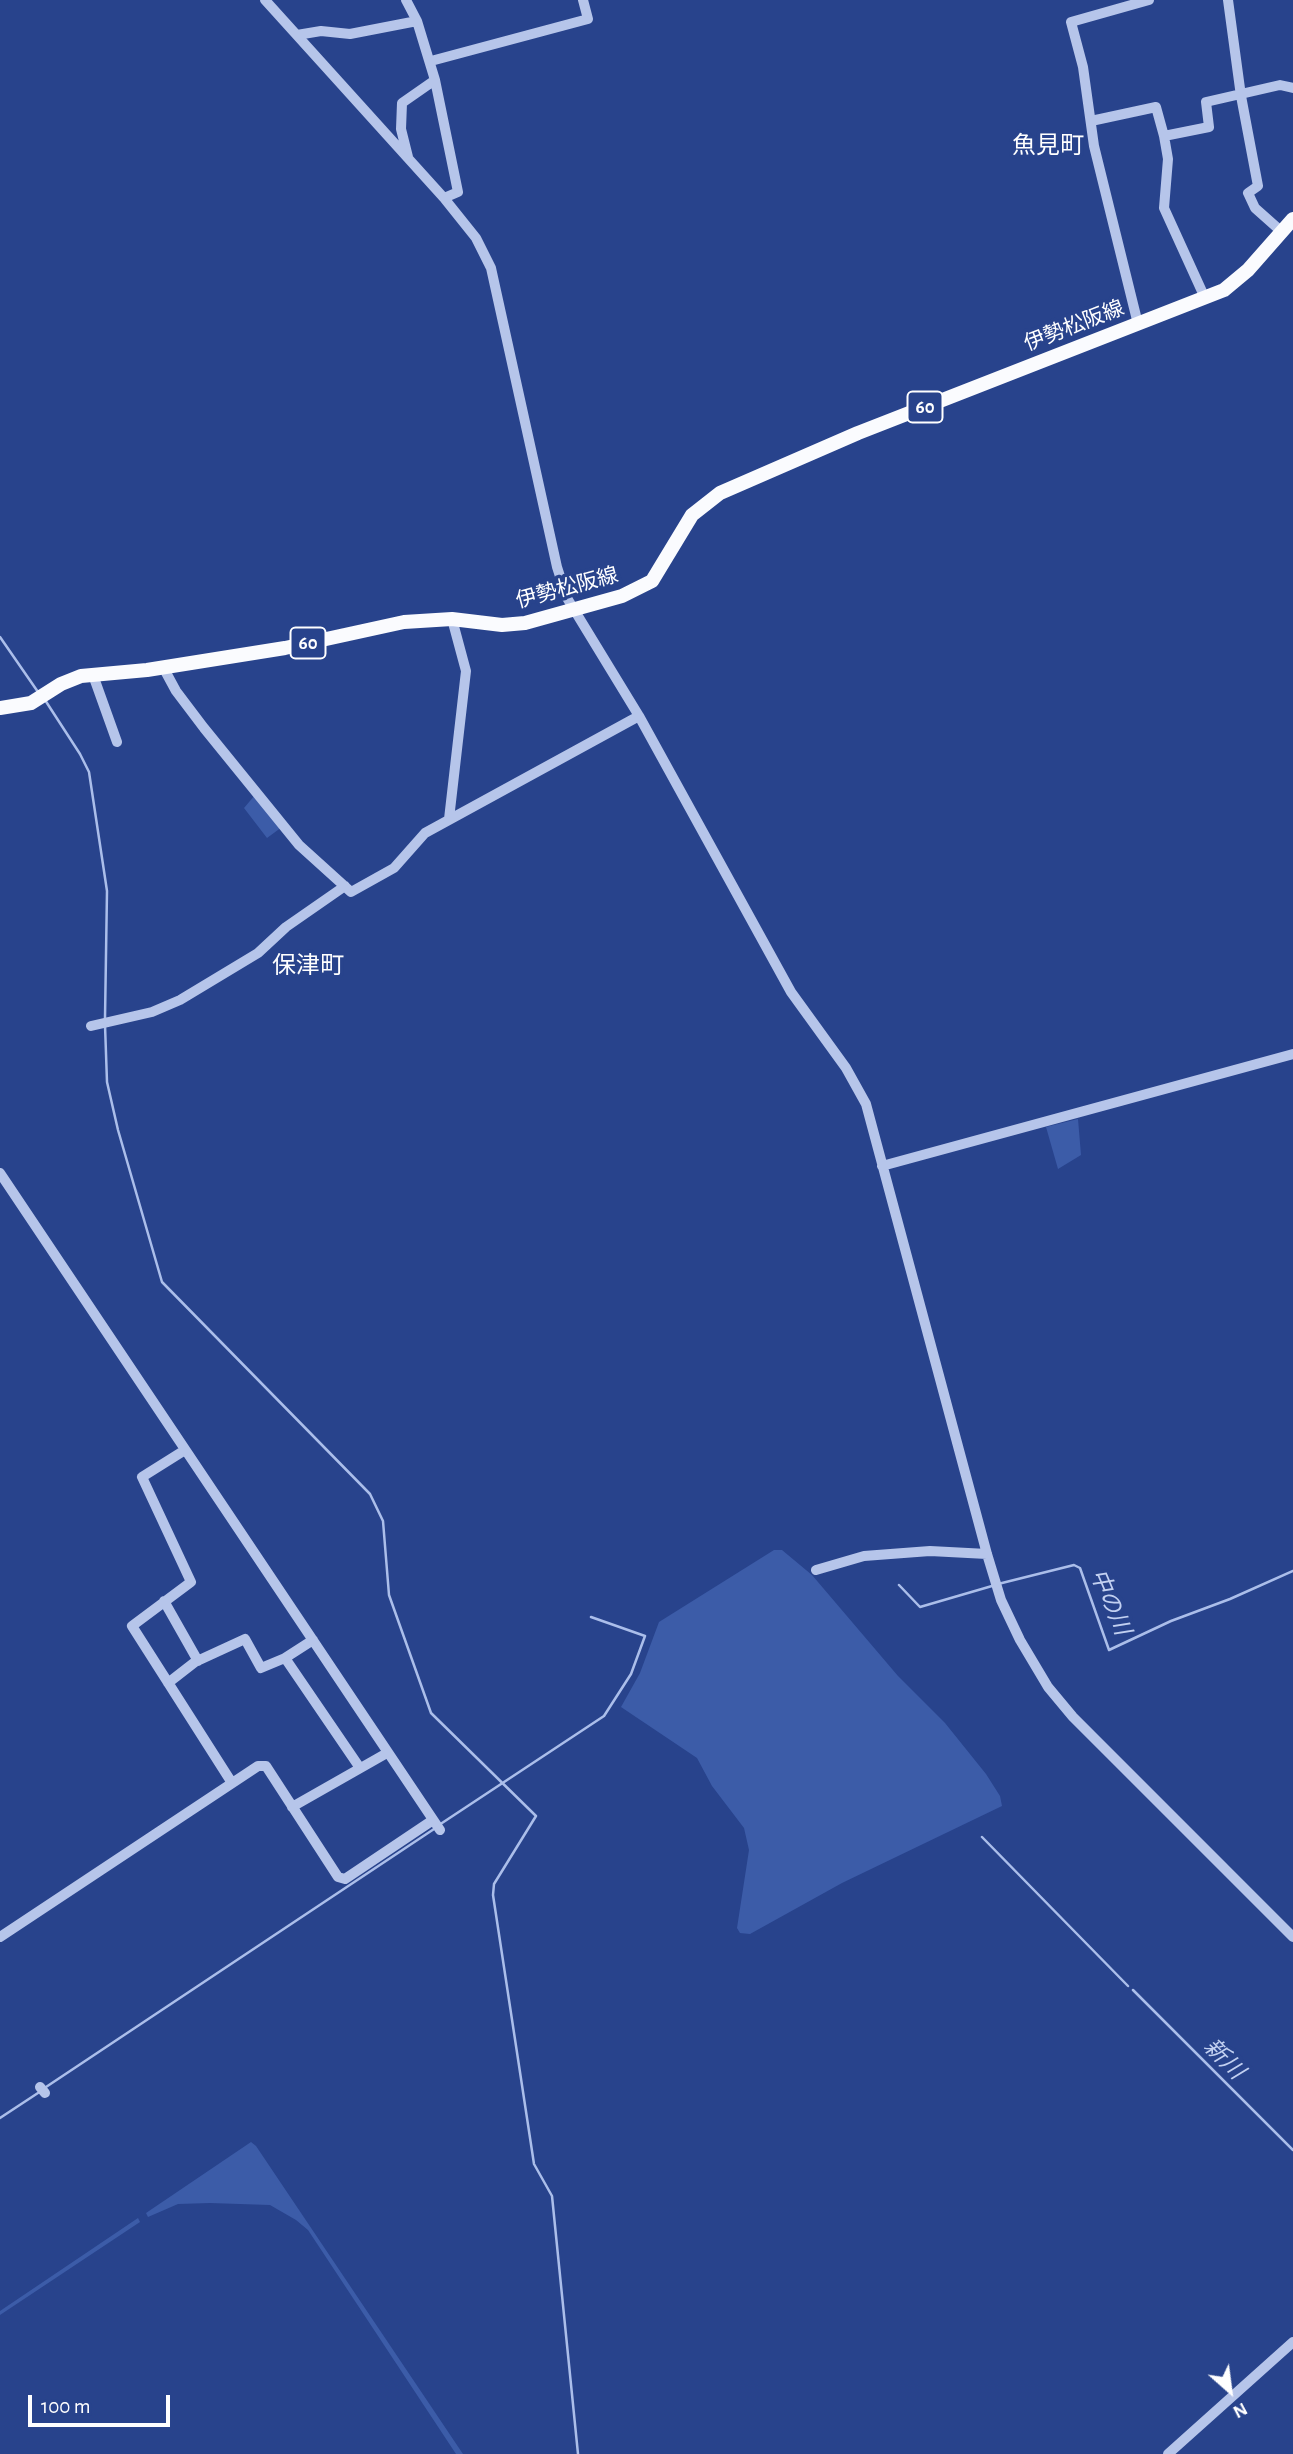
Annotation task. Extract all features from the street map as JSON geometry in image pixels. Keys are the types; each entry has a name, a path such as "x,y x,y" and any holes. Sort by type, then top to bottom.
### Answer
{"main road":[{"name":"伊勢松阪線","path":"0,708 24,705 71,680 93,675 285,648 404,622 452,620 502,625 534,622 630,593 652,581 692,515 720,493 858,433 1205,298 1238,280 1293,219"}],"street":[{"path":"265,0 444,198 476,238 491,268 557,567 574,611 639,716 790,992 858,1086 866,1104 987,1554 996,1584 1020,1640 1048,1687 1073,1717 1293,1937"},
{"path":"406,0 417,21 431,61 458,192 444,198"},
{"path":"431,61 588,19 583,0"},
{"path":"1138,324 1071,22 1149,0"},
{"path":"1228,0 1241,96 1258,186 1248,193 1255,208 1282,232"},
{"path":"298,35 321,31 350,34 417,21"},
{"path":"409,160 401,129 402,103 435,80"},
{"path":"1164,136 1209,127 1206,102 1280,85 1293,88"},
{"path":"1091,121 1156,107 1168,159 1164,208 1205,298"},
{"path":"449,819 466,671 452,620"},
{"path":"163,667 204,728 299,845 351,892 394,868 414,842 449,819 639,716"},
{"path":"93,675 117,742"},
{"path":"100,1025 175,1003 258,953 286,927 345,886"},
{"path":"882,1166 1293,1054"},
{"path":"0,1173 436,1824 345,1880 338,1877 265,1766 258,1766 0,1937"},
{"path":"184,1450 142,1477 191,1582 132,1626 232,1783"},
{"path":"816,1570 864,1556 930,1551 987,1554"},
{"path":"164,1601 198,1661"},
{"path":"168,1683 198,1661 245,1639 261,1668 285,1658 313,1640"},
{"path":"285,1658 360,1768"},
{"path":"292,1807 387,1753"},
{"path":"1168,2454 1293,2342"}],"shaded area":[{"path":"255,795 282,827 267,838 244,808"},
{"path":"1078,1119 1081,1155 1058,1169 1046,1127"},
{"path":"774,1550 782,1550 812,1575 898,1676 945,1723 986,1774 1000,1796 1002,1806 842,1883 750,1934 740,1933 737,1928 749,1850 744,1828 712,1786 697,1758 621,1707 640,1673 659,1622"},
{"path":"251,2142 463,2454 456,2454 308,2230 296,2220 270,2205 210,2203 178,2204 148,2217 146,2213"},
{"path":"138,2218 140,2222 0,2315 0,2311"}],"waterway":[{"path":"0,637 38,692"},
{"path":"45,700 89,772 107,891 105,1018"},
{"path":"105,1025 107,1082 118,1130 162,1282 370,1494 383,1521 389,1595 431,1713 536,1816 494,1884 493,1895 534,2164 552,2196 578,2454"},
{"name":"中の川","path":"998,1584 1074,1565 1080,1568 1109,1650 1171,1621 1293,1571"},
{"name":"中の川","path":"899,1585 920,1607 992,1586"},
{"path":"439,1825 604,1716 631,1674 645,1636 591,1617"},
{"path":"46,2087 434,1829"},
{"name":"新川","path":"982,1837 1128,1986"},
{"name":"新川","path":"1133,1990 1293,2150"},
{"path":"0,2118 41,2091"}],"district":[{"name":"魚見町","path":"1048,146"},
{"name":"保津町","path":"308,966"}]}
